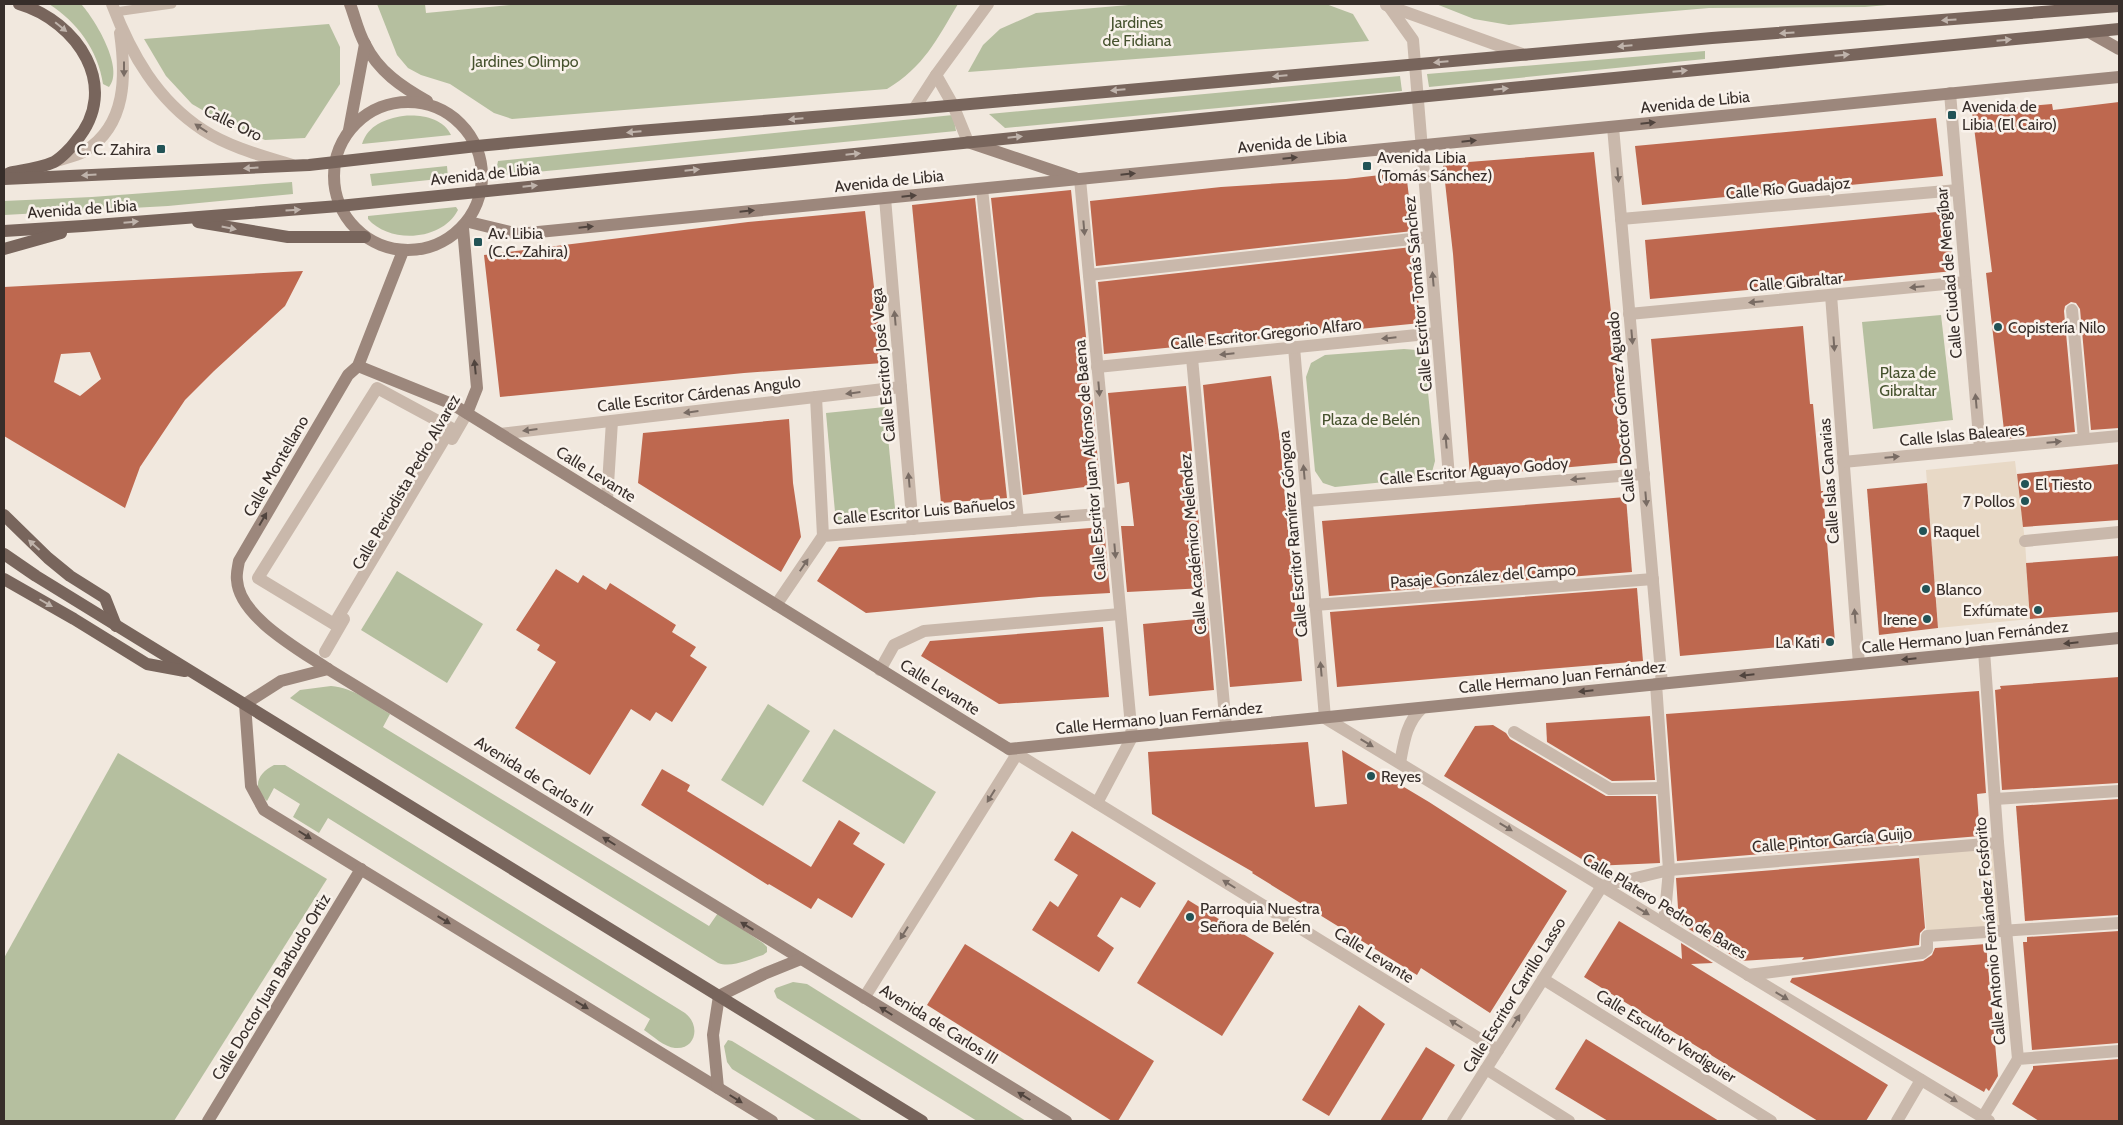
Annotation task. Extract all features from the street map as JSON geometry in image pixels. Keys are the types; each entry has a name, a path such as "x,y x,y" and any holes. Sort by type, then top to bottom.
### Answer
{"main road":[{"path":"4,175 54,162 81,136 92,114 94,93 91,70 86,56 77,42 64,28 34,8 19,4"},
{"name":"Avenida de Libia","path":"4,179 295,166 477,146 1414,64 2119,6"},
{"name":"Avenida de Libia","path":"4,230 82,226 339,206 1418,97 2119,29"},
{"path":"181,218 288,237 365,237"},
{"path":"4,249 82,226"},
{"path":"4,515 48,558 70,576 105,598 116,626"},
{"path":"4,554 116,626 922,1121"},
{"path":"4,579 147,664 193,673"}],"street":[{"path":"350,4 365,44 380,66 396,82 443,110 463,125 477,146 483,168 482,191 476,211 466,225 440,244 422,250 402,251 383,246 365,237 350,223 339,206 334,186 335,162 339,147 348,131 364,116 380,106 394,103 422,103 443,110"},
{"path":"914,109 936,75 988,4"},
{"name":"Avenida de Libia","path":"1386,5 1525,55"},
{"name":"Avenida de Libia","path":"1386,5 1413,40 1418,97"},
{"path":"54,162 85,151 107,130 117,113 124,75 124,59 115,12"},
{"name":"Calle Oro","path":"115,12 142,67 158,91 178,112 213,135 247,151 295,166"},
{"path":"2089,32 2119,49"},
{"path":"348,131 365,44"},
{"path":"936,75 953,105 968,142 1080,179"},
{"name":"Avenida de Libia","path":"466,225 518,234 2119,77"},
{"name":"Calle Ciudad de Mengíbar","path":"1950,93 1980,449"},
{"name":"Calle Escritor Tomás Sánchez","path":"1418,97 1450,489"},
{"name":"Calle Doctor Gómez Aguado","path":"1613,127 1653,579 1659,684"},
{"name":"Calle Escritor Juan Alfonso de Baena","path":"1080,179 1132,737"},
{"path":"982,189 1018,520"},
{"name":"Calle Río Guadajoz","path":"1621,219 1958,190"},
{"name":"Calle Escritor José Vega","path":"885,198 913,529"},
{"name":"Calle Periodista Pedro Alvarez","path":"325,652 467,413 477,388 466,225"},
{"path":"1089,275 1429,237"},
{"name":"Calle Montellano","path":"328,669 273,632 245,605 237,581 239,561 348,375 358,366 402,251"},
{"name":"Calle Gibraltar","path":"1630,314 1966,282"},
{"name":"Calle Islas Canarias","path":"1831,295 1859,664"},
{"path":"2072,310 2084,440"},
{"name":"Calle Escritor Gregorio Alfaro","path":"1097,367 1437,333"},
{"name":"Calle Escritor Ramírez Góngora","path":"1294,347 1325,718"},
{"name":"Calle Académico Meléndez","path":"1192,358 1226,727"},
{"name":"Calle Levante","path":"358,366 452,404 1498,1050"},
{"name":"Calle Escritor Cárdenas Angulo","path":"500,434 901,387"},
{"path":"377,388 451,428 334,624 258,578 377,388"},
{"path":"816,397 823,536"},
{"path":"607,500 612,421"},
{"name":"Calle Islas Baleares","path":"1843,462 2119,436"},
{"name":"Calle Escritor Aguayo Godoy","path":"1306,501 1644,474"},
{"name":"Calle Escritor Luis Bañuelos","path":"776,605 823,536 1111,512"},
{"path":"2025,541 2119,532"},
{"name":"Pasaje González del Campo","path":"1316,605 1653,579"},
{"path":"880,670 894,645 924,631 1120,614"},
{"name":"Calle Hermano Juan Fernández","path":"1013,752 1226,727 2119,638"},
{"name":"Calle Antonio Fernández Fosforito","path":"1984,652 1998,843 2018,1059"},
{"path":"328,669 282,681 245,704 251,786 264,810 772,1121"},
{"name":"Avenida de Carlos III","path":"328,669 1062,1120"},
{"path":"1659,684 1662,788 1669,870 1664,924"},
{"path":"1400,763 1406,734 1412,717 1422,708"},
{"name":"Calle Platero Pedro de Bares","path":"1325,718 1986,1119"},
{"path":"1514,732 1610,789 1662,788"},
{"path":"1097,803 1132,737"},
{"path":"864,998 1013,752"},
{"name":"Calle Antonio Fernández Fosforito","path":"1995,800 2119,791"},
{"name":"Calle Pintor García Guijo","path":"1602,886 1669,870 1998,843"},
{"name":"Calle Doctor Juan Barbudo Ortiz","path":"208,1121 361,869"},
{"name":"Calle Escritor Carrillo Lasso","path":"1453,1121 1602,886"},
{"path":"1748,975 1922,953 1927,949 1927,936 2119,923"},
{"path":"718,1088 713,1035 719,996 764,974 802,959"},
{"name":"Calle Escultor Verdiguier","path":"1543,979 1772,1121"},
{"path":"1986,1119 2018,1059 2119,1052"},
{"path":"1486,1069 1569,1121"},
{"path":"1897,1121 1922,1080"}],"lane":[{"path":"115,12 172,4"}],"green space":[{"path":"49,4 81,4 87,11 100,32 111,57 113,79 109,87 103,84 96,60 85,38 69,19"},
{"name":"Jardines Olimpo","path":"377,4 425,4 426,13 520,4 958,4 920,62 887,89 512,119 494,113 450,84 421,75 408,68 397,55"},
{"name":"Jardines de Fidiana","path":"1140,4 1326,4 1353,14 1369,41 968,72 983,45 1000,29 1036,13"},
{"path":"1436,4 1899,4 1865,7 1709,8 1509,25 1474,19"},
{"path":"329,24 340,47 340,84 305,138 265,140 228,125 192,104 166,76 144,39"},
{"path":"1705,51 1705,59 1429,87 1427,74"},
{"path":"1400,76 1402,91 1005,128 989,114"},
{"path":"953,115 956,131 495,176 498,161"},
{"path":"403,116 430,118 443,125 451,135 362,144 368,132 378,124"},
{"path":"447,166 448,178 372,186 370,174"},
{"path":"292,182 293,194 168,206 4,215 4,201 92,197"},
{"path":"456,207 458,210 440,228 415,236 389,232 378,227 368,219 368,216"},
{"name":"Plaza de Gibraltar","path":"1941,315 1953,420 1873,429 1862,322"},
{"name":"Plaza de Belén","path":"1404,349 1417,350 1425,363 1435,461 1432,472 1425,478 1335,487 1323,483 1315,471 1306,377 1311,363 1325,355"},
{"path":"885,407 896,518 836,523 826,413"},
{"path":"397,571 483,624 447,683 361,630"},
{"path":"331,686 339,687 369,700 390,714 383,727 709,926 718,913 763,943 767,947 767,952 735,964 718,963 290,698 300,690"},
{"path":"768,704 810,731 763,806 721,780"},
{"path":"834,729 936,792 904,844 802,781"},
{"path":"118,753 327,879 174,1121 4,1121 4,958"},
{"path":"274,765 285,765 685,1013 693,1024 694,1036 692,1041 682,1048 671,1047 663,1043 644,1030 650,1019 328,818 319,833 293,817 300,804 274,788 267,801 259,791 258,786 264,772"},
{"path":"793,982 807,984 1026,1121 977,1121 777,998 774,991 776,988"},
{"path":"728,1040 863,1121 817,1121 732,1069 727,1062 724,1046"}],"shaded area":[{"path":"2015,461 2025,541 2030,619 1938,628 1926,470"},
{"path":"1998,843 2007,930 1927,936 1918,849"}],"building":[{"path":"2119,102 2119,428 2091,430 2080,309 2076,303 2071,302 2065,306 2064,311 2075,432 2005,439 1986,273 1992,272 1972,111 2052,104 2053,110"},
{"path":"1936,118 1943,176 1642,205 1635,146"},
{"path":"1594,152 1627,462 1470,476 1453,254 1443,164"},
{"path":"1406,172 1413,231 1096,266 1090,201 1221,187 1346,179"},
{"path":"1071,190 1088,356 1084,356 1088,394 1092,394 1100,485 1023,495 991,198"},
{"path":"975,198 1007,498 941,503 912,205"},
{"path":"865,211 883,363 744,373 500,397 484,255 748,222"},
{"path":"1947,211 1954,271 1650,299 1645,240"},
{"path":"1412,247 1421,323 1104,354 1098,282"},
{"path":"303,271 285,306 185,400 140,467 125,508 4,436 4,287","holes":["90,352 101,379 80,396 54,382 61,354"]},
{"path":"1803,326 1810,404 1813,404 1821,491 1823,491 1835,642 1680,656 1651,339"},
{"path":"1271,376 1280,442 1302,681 1230,687 1203,385"},
{"path":"1186,386 1205,588 1127,592 1121,526 1134,526 1129,482 1117,484 1108,393"},
{"path":"789,419 793,483 801,537 781,572 638,483 643,433"},
{"path":"2119,464 2119,520 2023,527 2017,474"},
{"path":"1927,483 1938,628 1879,635 1867,489"},
{"path":"1626,497 1632,572 1329,596 1322,521"},
{"path":"1104,527 1110,593 1039,597 866,613 817,581 839,547"},
{"path":"2119,556 2119,612 2030,619 2026,563"},
{"path":"556,569 578,583 583,575 606,590 610,583 676,625 672,632 696,647 690,656 707,667 672,722 656,712 650,721 631,709 590,775 515,728 556,662 537,650 540,645 516,630"},
{"path":"1637,588 1643,661 1337,687 1330,612"},
{"path":"1208,618 1214,690 1149,696 1143,624"},
{"path":"1103,627 1109,697 999,704 921,656 930,641"},
{"path":"2119,677 2119,783 2002,790 1995,690 2001,689 2000,686"},
{"path":"1979,691 1986,793 1977,794 1980,836 1677,861 1666,714"},
{"path":"1650,716 1655,780 1612,781 1547,742 1546,723"},
{"path":"1493,725 1506,733 1510,739 1606,796 1656,796 1660,863 1593,866 1444,776 1475,726"},
{"path":"1308,742 1315,807 1347,804 1342,750 1429,802 1567,891 1490,1013 1421,968 1417,975 1253,872 1152,814 1148,752"},
{"path":"662,769 690,785 687,791 811,867 839,820 860,833 853,844 885,864 852,918 818,898 811,909 768,885 641,805"},
{"path":"2119,799 2119,915 2025,921 2016,806"},
{"path":"1072,831 1156,883 1140,908 1121,897 1097,936 1114,948 1099,972 1032,930 1050,901 1058,907 1078,875 1054,860"},
{"path":"1919,858 1925,928 1920,933 1919,945 1802,960 1804,957 1741,961 1679,923 1676,878"},
{"path":"1188,900 1274,953 1222,1036 1137,983"},
{"path":"1619,921 1682,959 1681,943 1713,963 1691,964 1888,1085 1866,1121 1818,1121 1584,977"},
{"path":"2119,931 2119,1043 2032,1050 2023,942 2027,942 2027,937"},
{"path":"965,944 1154,1061 1118,1121 1112,1121 927,1005"},
{"path":"1986,944 1998,1076 1989,1091 1986,1088 1984,1092 1790,982 1792,978 1923,961 1932,955 1935,948"},
{"path":"1359,1005 1385,1024 1329,1116 1302,1100"},
{"path":"1586,1039 1719,1121 1608,1121 1555,1089"},
{"path":"1426,1047 1455,1065 1421,1121 1380,1121"},
{"path":"2119,1059 2119,1121 2039,1121 2012,1104 2033,1066"}],"place":[{"name":"Avenida de Libia (El Cairo)","path":"1952,115"},
{"name":"C. C. Zahira","path":"161,149"},
{"name":"Avenida Libia (Tomás Sánchez)","path":"1367,166"},
{"name":"Av. Libia (C.C. Zahira)","path":"478,242"},
{"name":"Copistería Nilo","path":"1998,327"},
{"name":"El Tiesto","path":"2025,484"},
{"name":"7 Pollos","path":"2025,501"},
{"name":"Raquel","path":"1923,531"},
{"name":"Blanco","path":"1926,589"},
{"name":"Exfúmate","path":"2038,610"},
{"name":"Irene","path":"1927,619"},
{"name":"La Kati","path":"1830,642"},
{"name":"Reyes","path":"1371,776"},
{"name":"Parroquia Nuestra Señora de Belén","path":"1190,917"}]}
